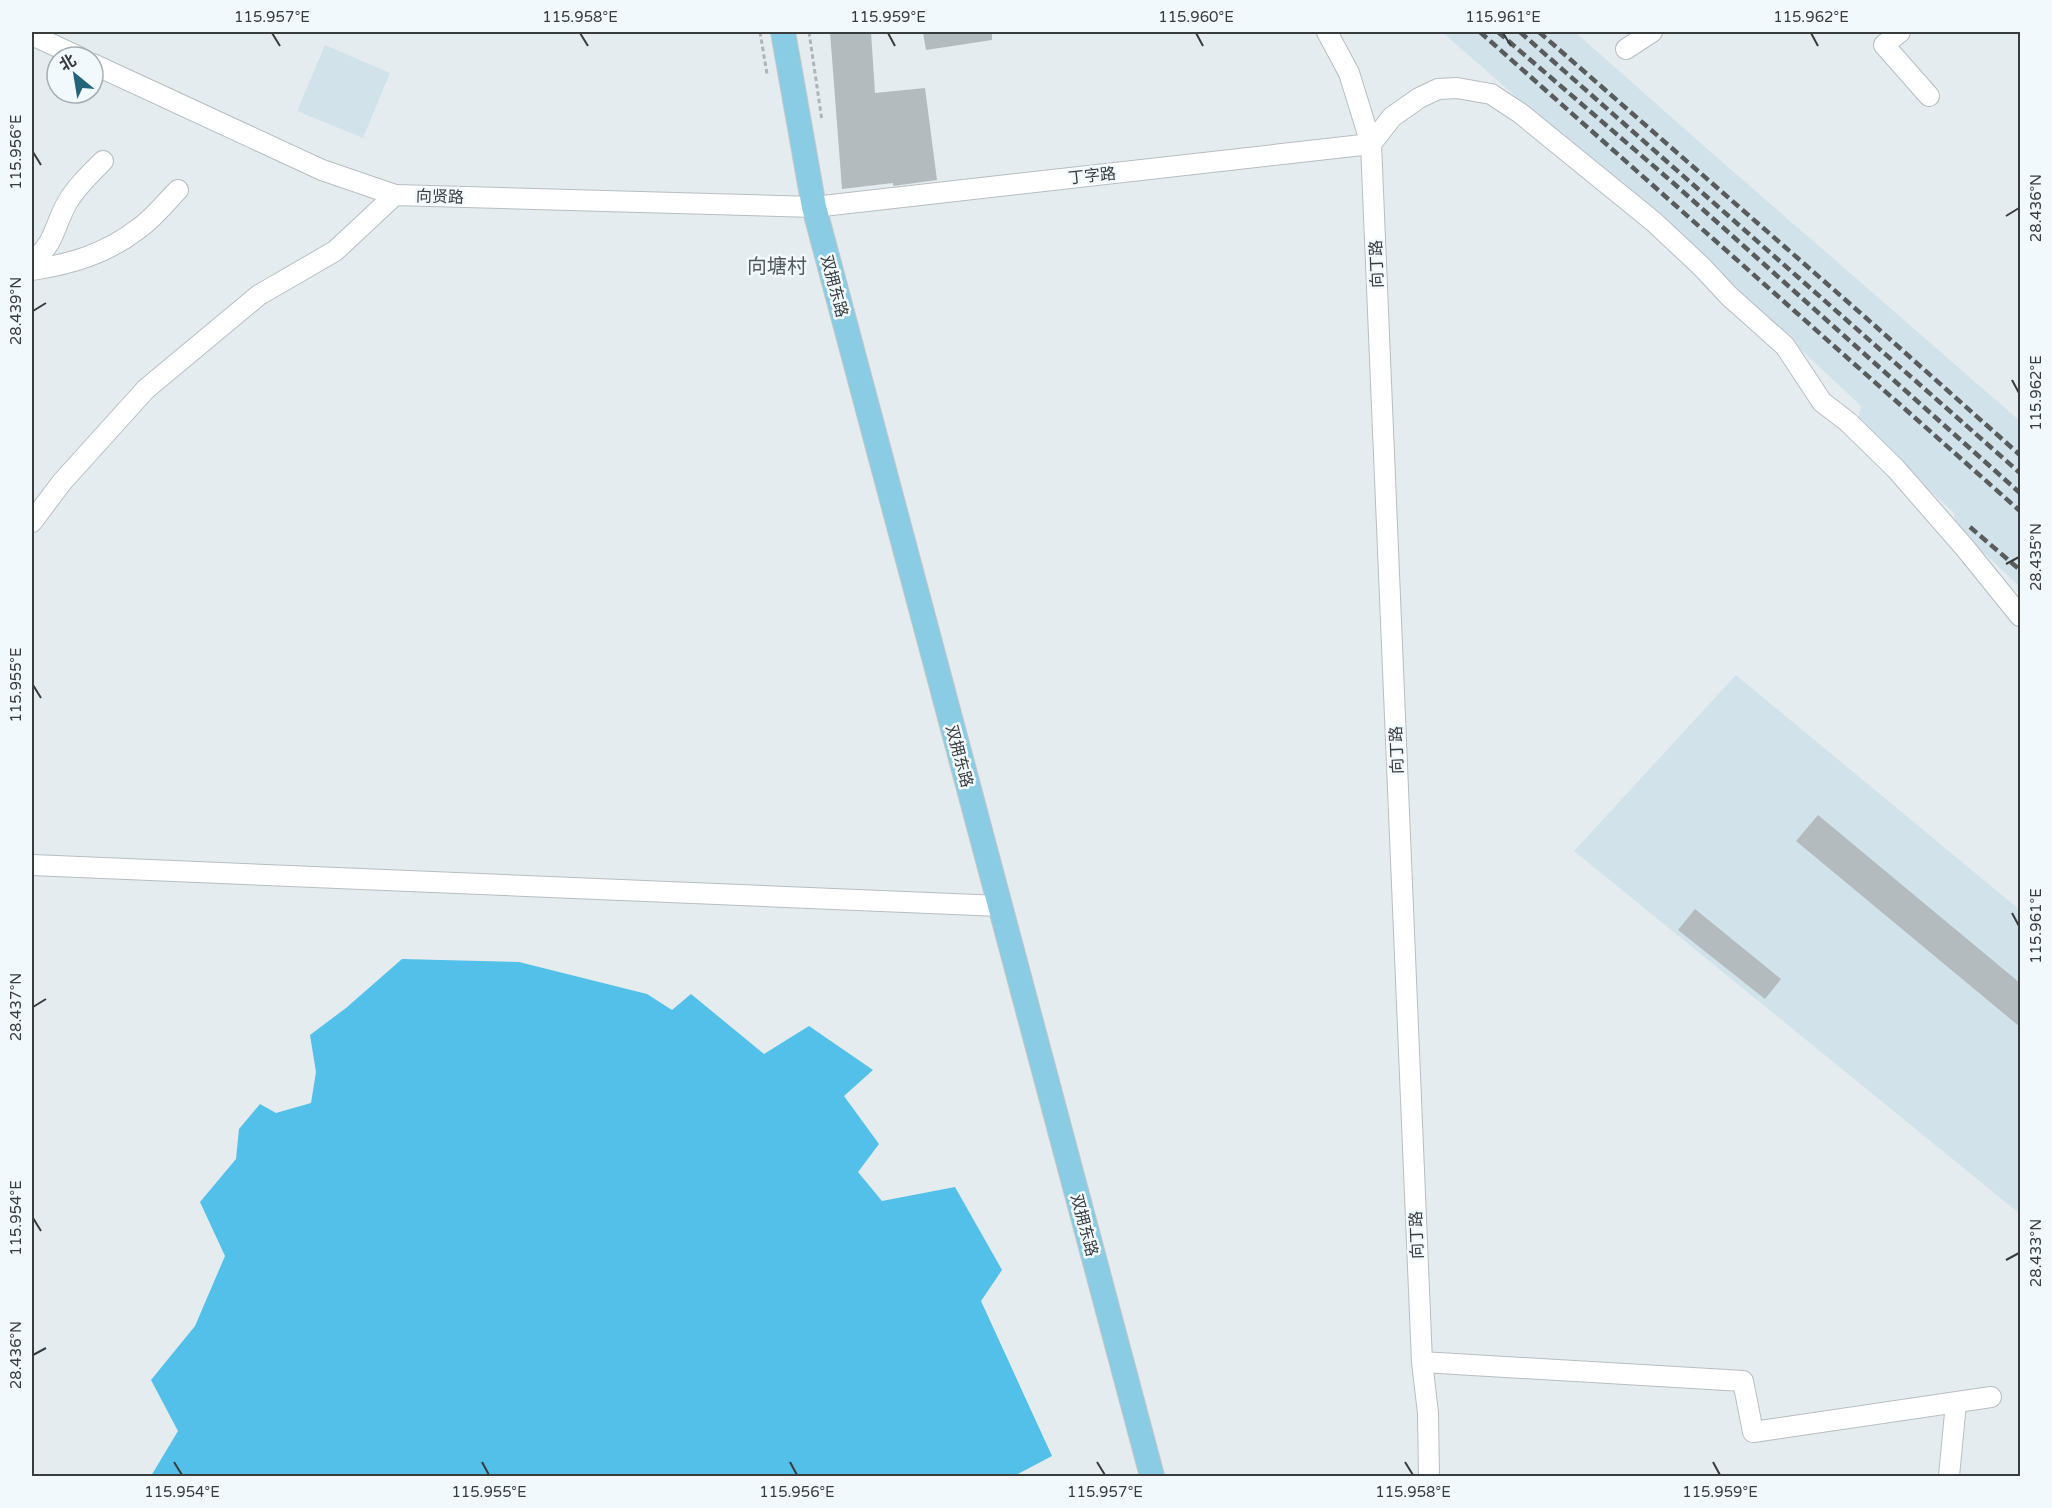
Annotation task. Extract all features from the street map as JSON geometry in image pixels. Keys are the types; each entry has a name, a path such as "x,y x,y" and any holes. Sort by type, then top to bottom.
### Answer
{"main road":[{"name":"双拥东路","path":"783,32 814,207 1152,1476"}],"street":[{"name":"向丁路","path":"1326,32 1349,73 1371,144 1422,1362 1428,1413 1429,1476"},
{"path":"1626,49 1652,32"},
{"path":"1900,32 1884,45 1929,96"},
{"path":"32,35 53,45"},
{"name":"向贤路","path":"105,70 322,170 395,195 814,207"},
{"path":"1371,144 1392,117 1419,98 1438,89 1457,88 1491,94 1520,113 1654,222 1729,296 1785,346 1822,402 1848,422 1896,469 1965,548 2020,616"},
{"name":"丁字路","path":"814,207 1371,144"},
{"path":"32,262 51,242 67,203 83,181 103,161"},
{"path":"32,270 70,264 106,249 139,229 178,190"},
{"path":"32,522 62,482 146,389 259,295 334,251 395,195"},
{"path":"32,865 1000,906"},
{"path":"1422,1362 1743,1381 1753,1432 1991,1397"},
{"path":"1949,1476 1956,1403"}],"shaded area":[{"path":"1442,32 1575,32 2020,421 2020,587 1955,526 1954,513 1857,424 1861,406 1748,300"},
{"path":"325,45 390,73 363,138 297,111"},
{"path":"1736,675 2020,910 2020,1214 1574,851"}],"water":[{"path":"402,959 519,962 647,994 672,1010 691,994 764,1054 809,1026 873,1070 844,1096 879,1144 858,1172 882,1201 955,1187 1002,1270 981,1301 1052,1456 1014,1476 151,1476 178,1431 151,1380 195,1326 225,1256 200,1202 236,1159 239,1129 260,1104 276,1113 311,1103 316,1072 310,1035 346,1008"}],"building":[{"path":"830,32 871,32 875,93 925,88 937,180 893,186 893,183 842,189"},
{"path":"923,32 992,32 992,40 926,50"},
{"path":"1818,815 2020,983 2020,1027 1796,841"},
{"path":"1695,909 1781,979 1765,999 1678,930"}],"railway":[{"path":"1480,32 2020,511"},
{"path":"1498,32 1671,181 2020,493"},
{"path":"1520,32 2020,473"},
{"path":"1539,32 2020,455"},
{"path":"1970,527 2020,570"}],"district":[{"name":"向塘村","path":"777,266"}]}
